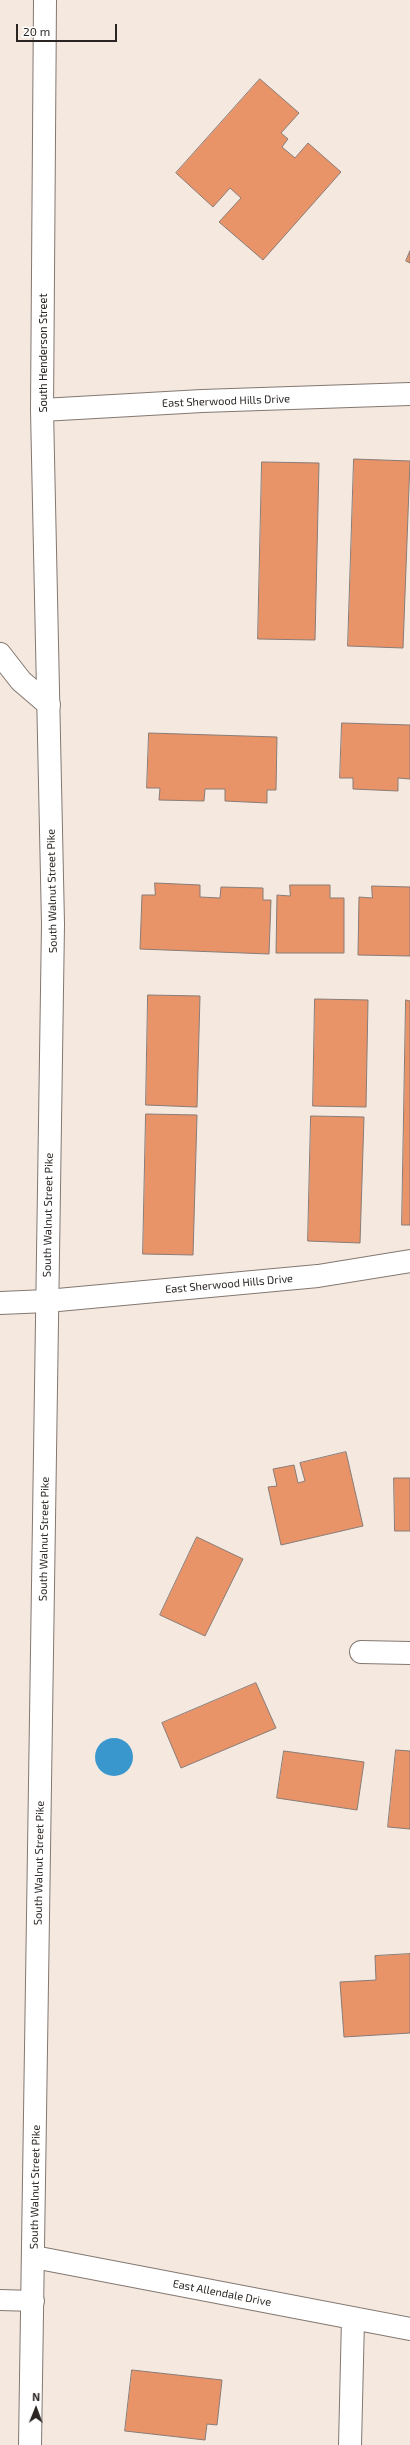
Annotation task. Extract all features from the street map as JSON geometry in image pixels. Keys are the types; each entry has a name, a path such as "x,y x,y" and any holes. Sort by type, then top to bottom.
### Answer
{"street":[{"name":"South Henderson Street","path":"45,0 42,410 49,705"},
{"name":"East Sherwood Hills Drive","path":"42,410 202,401 410,394"},
{"path":"0,654 21,681 49,705"},
{"name":"South Walnut Street Pike","path":"30,2445 34,2301 53,924 49,705"},
{"name":"East Sherwood Hills Drive","path":"0,1303 47,1301 318,1276 410,1261"},
{"path":"361,1652 410,1653"},
{"name":"East Allendale Drive","path":"34,2257 410,2329"},
{"path":"350,2445 354,2319"}],"lane":[{"path":"0,2300 34,2301"}],"water":[{"path":"110,1738 118,1738 125,1741 130,1746 133,1757 130,1768 125,1773 118,1776 110,1776 103,1773 98,1768 95,1761 95,1753 98,1746 103,1741"}],"building":[{"path":"260,79 299,113 281,133 288,139 282,147 295,158 308,143 341,172 263,260 219,222 241,198 230,188 213,207 176,173"},
{"path":"410,251 410,263 406,261"},
{"path":"354,459 410,461 403,648 348,646"},
{"path":"262,462 319,463 315,640 258,639"},
{"path":"342,723 410,725 410,779 398,778 398,791 353,789 353,778 340,778"},
{"path":"149,733 277,737 276,790 267,790 267,803 225,801 225,789 205,789 204,801 159,800 160,788 147,788"},
{"path":"155,883 200,885 200,897 220,898 221,887 263,888 263,900 271,900 269,954 140,949 142,895 155,895"},
{"path":"290,885 330,885 330,898 344,898 344,953 276,953 277,895 290,896"},
{"path":"372,886 410,887 410,956 358,955 359,897 372,898"},
{"path":"148,995 200,996 197,1107 146,1105"},
{"path":"315,999 368,1000 366,1107 313,1106"},
{"path":"406,1000 410,1001 410,1225 402,1225"},
{"path":"146,1114 197,1115 193,1255 143,1254"},
{"path":"311,1116 364,1117 360,1243 308,1241"},
{"path":"346,1452 363,1526 281,1545 268,1487 277,1486 273,1469 294,1465 298,1483 305,1481 300,1463"},
{"path":"394,1478 410,1478 410,1531 395,1531"},
{"path":"197,1537 243,1559 205,1636 160,1615"},
{"path":"256,1683 276,1728 181,1768 162,1723"},
{"path":"396,1750 410,1751 410,1829 388,1827"},
{"path":"284,1751 364,1762 357,1810 277,1798"},
{"path":"410,1954 410,2033 344,2037 340,1982 376,1980 375,1956"},
{"path":"132,2370 222,2380 217,2425 207,2424 205,2440 125,2431"}]}
